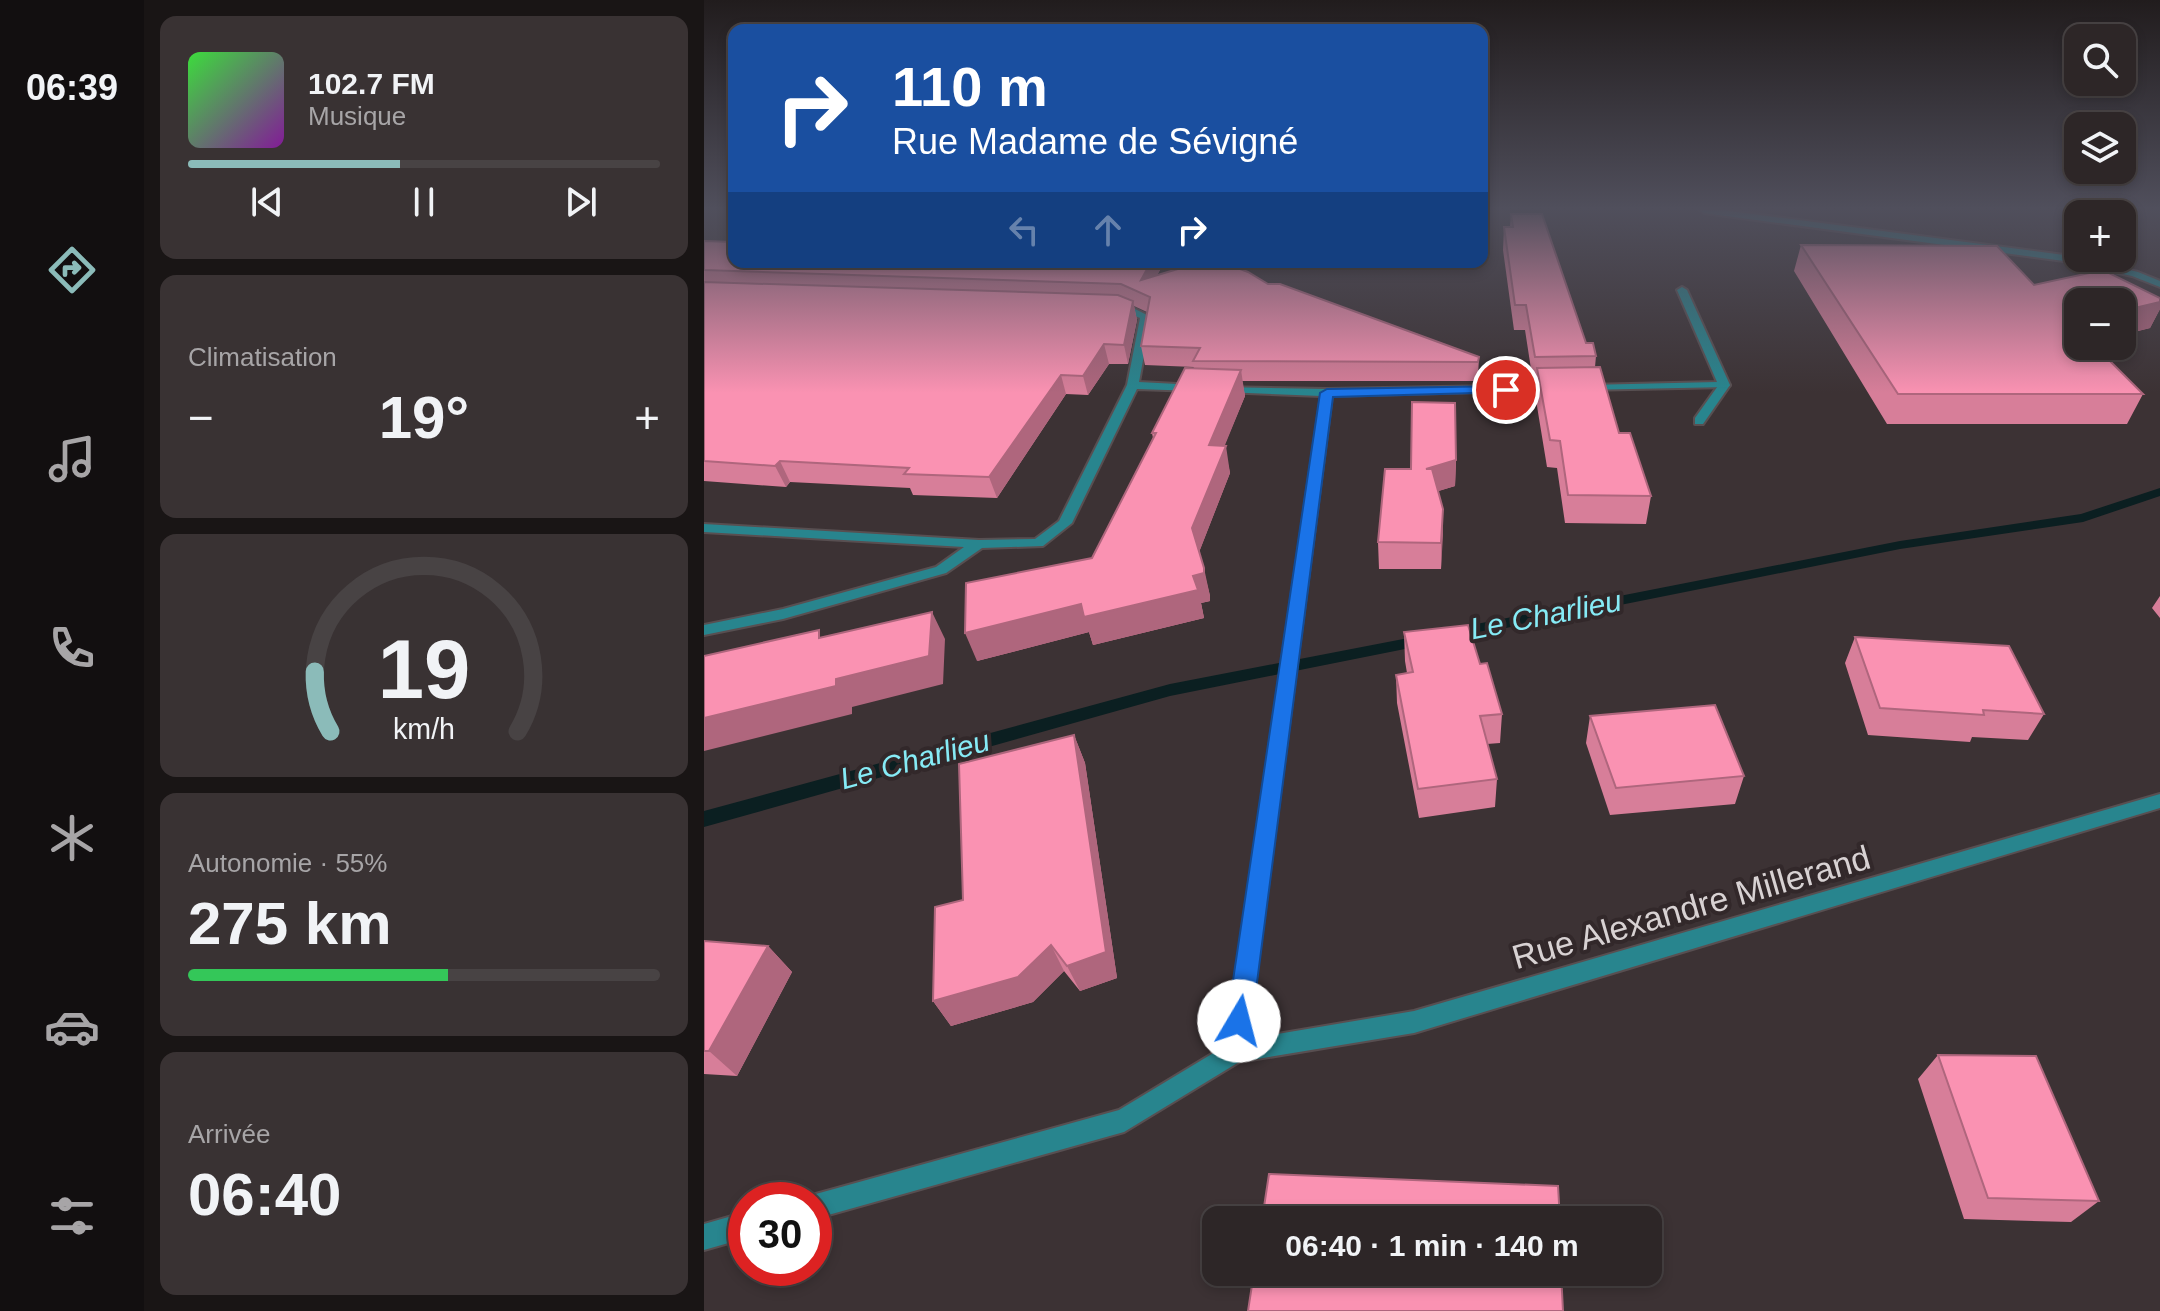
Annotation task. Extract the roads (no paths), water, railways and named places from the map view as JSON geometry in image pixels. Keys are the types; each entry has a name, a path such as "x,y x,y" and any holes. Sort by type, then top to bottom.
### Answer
{"street":[{"path":"2122,271 2160,284"},
{"path":"1682,290 1724,385"},
{"path":"704,528 979,544 1038,543 1065,523 1133,385 1146,317 1125,308 1094,307"},
{"path":"1133,385 1327,393 1724,385"},
{"path":"1699,421 1724,385"},
{"path":"832,1201 1124,1120 1235,1052 1327,393"},
{"path":"704,630 783,614 941,570 979,544"},
{"name":"Rue Alexandre Millerand","path":"1235,1052 1414,1022 2160,801"},
{"path":"704,1237 728,1230"}],"waterway":[{"name":"Le Charlieu","path":"1451,634 1900,545 2083,518 2160,492"},
{"name":"Le Charlieu","path":"704,819 1170,690 1424,640"}]}
